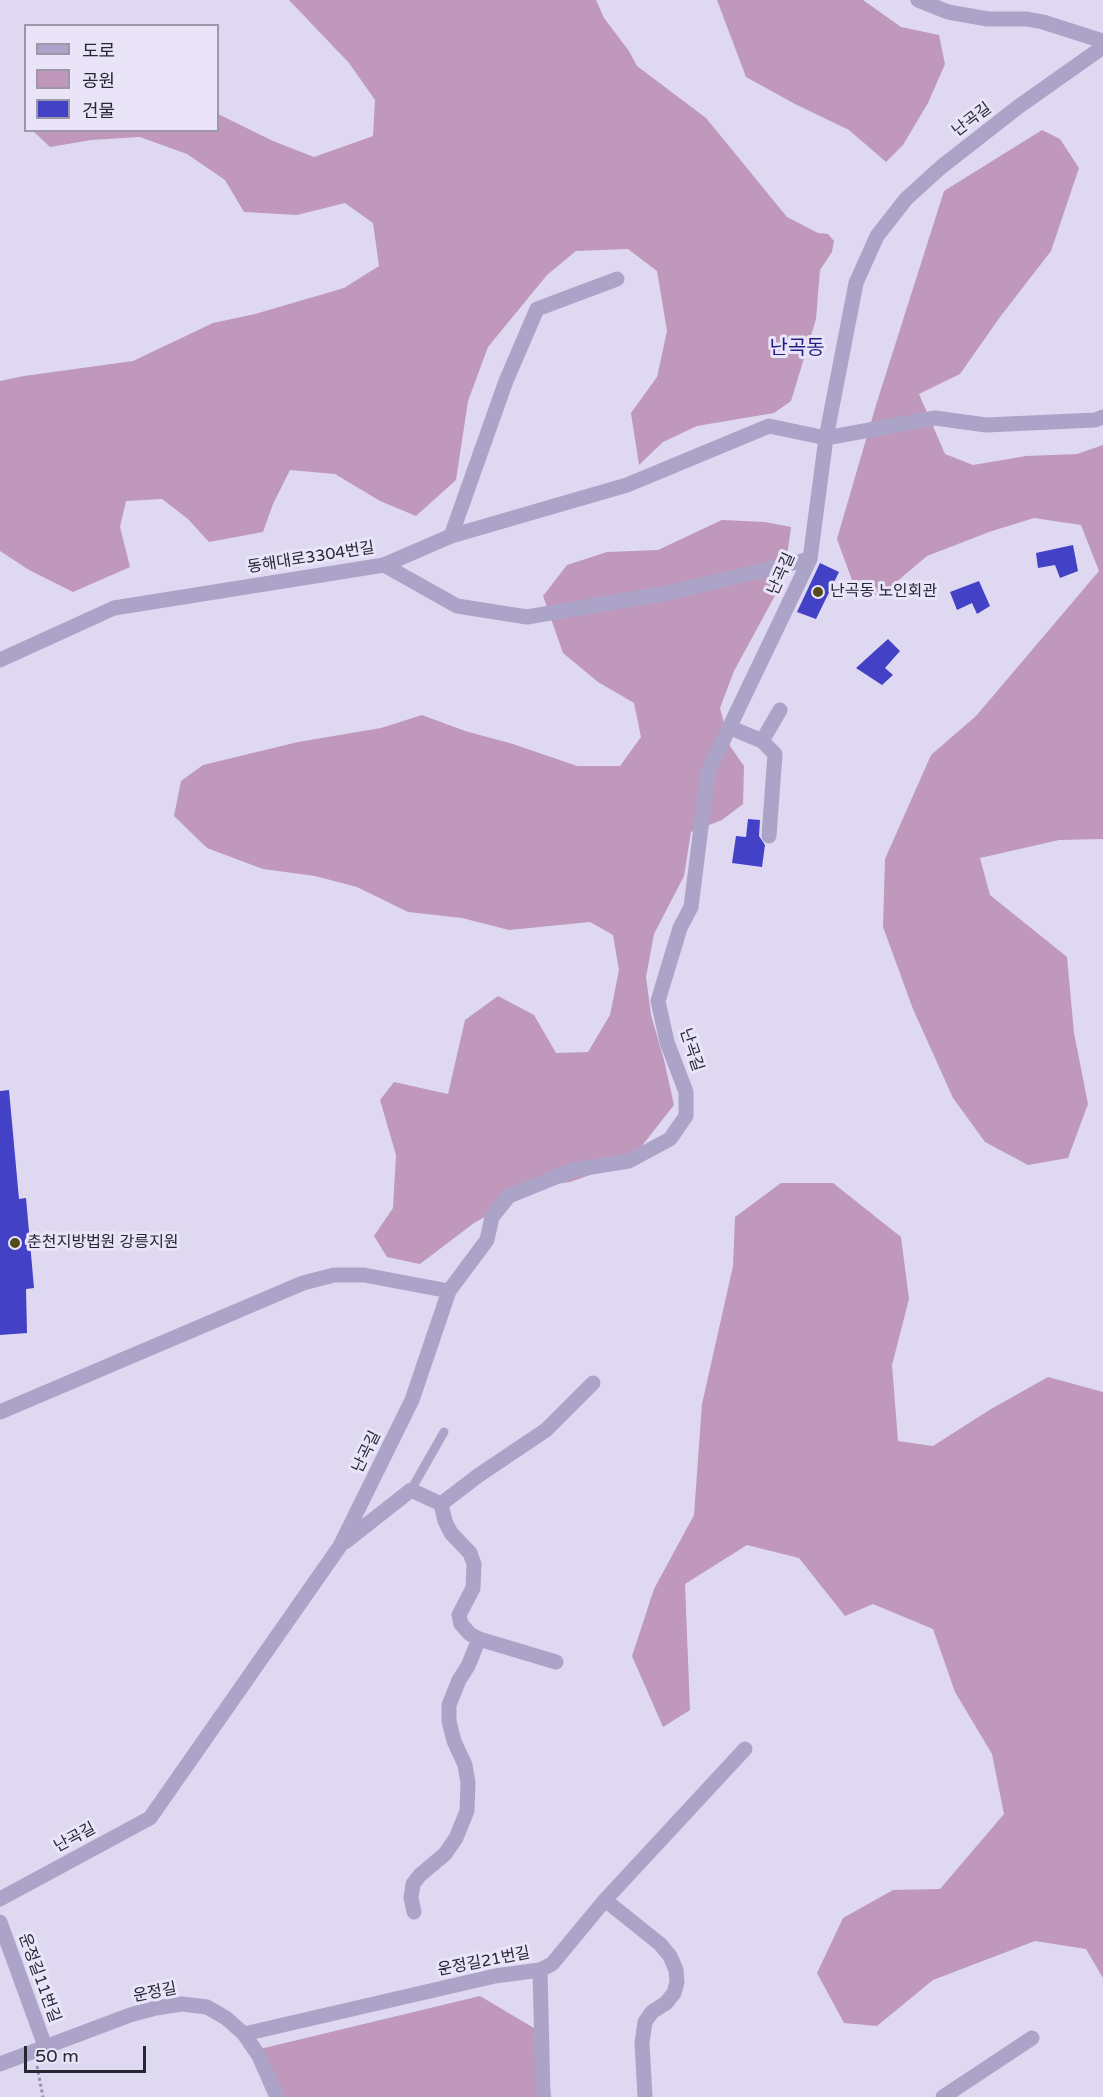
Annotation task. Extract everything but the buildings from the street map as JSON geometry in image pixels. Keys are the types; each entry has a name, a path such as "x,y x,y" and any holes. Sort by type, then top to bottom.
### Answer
{"street":[{"path":"918,0 948,12 988,19 1027,19 1043,22 1103,41"},
{"name":"난곡길","path":"0,1899 150,1818 340,1546 412,1400 449,1291 487,1240 492,1217 509,1196 573,1170 629,1161 670,1139 686,1116 686,1092 667,1042 658,1000 680,928 691,907 708,771 810,560 826,438 856,283 877,236 906,199 940,168 1018,107 1103,48"},
{"path":"451,536 506,381 537,309 617,279"},
{"path":"826,438 935,418 986,425 1095,420 1103,417"},
{"name":"동해대로3304번길","path":"0,660 114,608 384,565 451,536 627,485 769,426 826,438"},
{"path":"384,565 457,606 527,618 668,593 810,560"},
{"path":"762,741 780,710"},
{"path":"729,727 762,741 775,754 769,836"},
{"path":"0,1412 303,1283 334,1275 364,1275 449,1291"},
{"path":"441,1504 479,1475 546,1430 593,1383"},
{"path":"340,1546 411,1490 441,1504"},
{"path":"441,1504 451,1533 470,1553 474,1564 473,1588 459,1615 461,1624 478,1639 556,1662"},
{"path":"414,1912 411,1898 413,1884 445,1854 456,1838 467,1811 468,1783 465,1765 454,1741 449,1721 449,1705 478,1639"},
{"name":"운정길21번길","path":"244,2034 495,1976 540,1971 552,1964 605,1900 745,1749"},
{"path":"605,1900 660,1944 670,1956 676,1970 677,1983 674,1993 666,2003 652,2012 645,2022 642,2043 645,2097"},
{"name":"운정길11번길","path":"0,1922 40,2049"},
{"path":"540,1971 543,2097"},
{"name":"운정길","path":"0,2064 130,2015 182,2004 207,2007 226,2018 244,2034 260,2056 278,2097"},
{"path":"944,2097 1032,2038"}],"lane":[{"path":"411,1490 444,1432"}],"path":[{"path":"40,2049 43,2097"}],"green space":[{"path":"289,0 596,0 604,18 629,51 637,66 706,118 787,217 818,233 828,234 834,241 832,252 820,270 816,319 791,401 774,413 697,426 663,442 639,465 631,413 657,377 667,331 657,271 628,249 576,251 547,275 488,347 468,401 456,480 416,516 380,501 335,474 290,470 273,504 263,532 209,542 188,519 162,499 126,501 120,527 130,567 73,592 29,570 0,551 0,381 133,361 213,323 255,314 344,288 379,266 373,223 345,203 297,215 244,212 225,180 187,154 140,137 91,140 50,147 34,132 219,132 219,114 273,141 314,157 373,136 375,100 349,63"},
{"path":"717,0 863,0 901,27 939,35 945,64 928,103 903,145 886,162 849,130 746,77"},
{"path":"1042,130 1060,139 1079,168 1051,251 960,374 919,394 945,454 973,465 1026,456 1077,454 1103,445 1103,839 1059,840 980,858 990,895 1067,957 1074,1033 1088,1104 1068,1158 1028,1165 985,1142 953,1098 913,1009 883,927 885,859 931,755 976,716 1099,571 1081,525 1034,518 989,532 927,556 881,595 857,594 837,539 876,405 944,191"},
{"path":"722,520 765,522 791,527 784,579 734,671 720,708 730,746 744,766 743,804 722,820 691,832 684,876 654,934 646,977 651,1015 674,1105 630,1161 570,1182 539,1186 474,1223 420,1264 387,1257 374,1236 393,1208 396,1155 380,1100 394,1082 448,1094 465,1020 498,996 534,1015 556,1053 588,1052 610,1015 619,970 613,935 590,922 509,930 462,918 408,912 357,887 315,876 263,869 207,848 174,816 181,781 203,765 298,742 381,728 422,715 577,766 620,766 641,737 634,703 598,682 563,653 543,596 567,565 607,552 658,550"},
{"path":"781,1183 833,1183 901,1237 909,1299 892,1365 898,1441 933,1446 991,1409 1048,1377 1103,1392 1103,1978 1086,1949 1035,1941 933,1980 877,2026 844,2023 817,1973 843,1918 893,1890 940,1889 1004,1814 992,1754 955,1692 933,1629 873,1604 845,1616 799,1558 747,1545 685,1584 690,1710 663,1727 632,1656 654,1589 694,1515 702,1404 733,1266 735,1217"},
{"path":"480,1996 544,2034 551,2097 281,2097 260,2049"}],"place":[{"name":"난곡동 노인회관","path":"818,592"},
{"name":"춘천지방법원 강릉지원","path":"15,1243"}],"district":[{"name":"난곡동","path":"797,349"}]}
